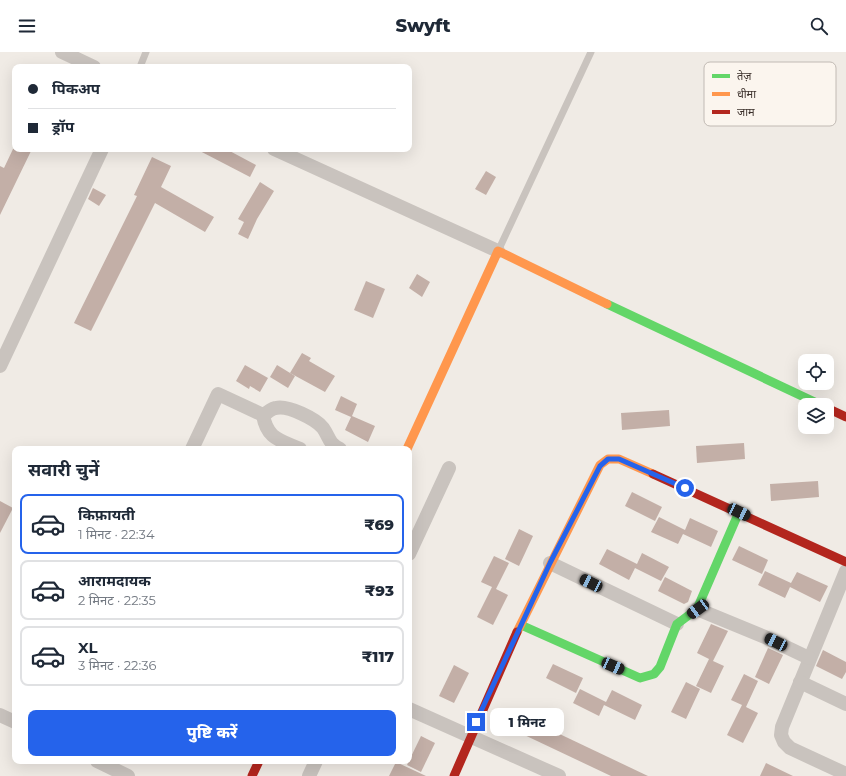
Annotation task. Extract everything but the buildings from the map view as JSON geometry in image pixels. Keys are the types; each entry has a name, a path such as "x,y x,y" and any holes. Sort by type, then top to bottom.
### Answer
{"street":[{"path":"62,52 88,64"},
{"path":"0,366 101,152"},
{"path":"281,152 498,251 671,335 806,398"},
{"path":"408,446 498,251"},
{"path":"193,446 218,394 262,415"},
{"path":"262,415 275,408 288,408 323,427 332,446"},
{"path":"834,411 846,417"},
{"path":"262,415 265,427 272,436 294,446"},
{"path":"454,776 470,736 550,563 595,474 600,466 608,459 619,459 739,512 846,562"},
{"path":"412,548 449,468"},
{"path":"521,625 640,678 648,677 654,674 660,667 677,624 698,609 739,512"},
{"path":"550,563 677,624"},
{"path":"846,571 809,658 782,727 781,735 784,742 790,748 846,774"},
{"path":"698,609 765,637 809,658"},
{"path":"800,682 846,704"},
{"path":"412,710 559,776"},
{"path":"0,715 12,721"},
{"path":"103,764 128,776"},
{"path":"252,776 258,764"},
{"path":"309,776 315,764"}],"lane":[{"path":"141,64 146,52"},
{"path":"498,251 592,52"}],"traffic: fast":[{"path":"607,304 806,398"},
{"path":"521,625 640,678 654,674 660,667 677,624 697,609 739,512"}],"traffic: slow":[{"path":"408,446 498,251 607,304"},
{"path":"517,632 600,465 608,459 619,459 653,474"}],"traffic: jam":[{"path":"834,411 846,417"},
{"path":"653,474 846,562"},
{"path":"454,776 517,632"},
{"path":"252,776 258,764"}],"route":[{"path":"476,722 550,563 600,466 608,459 619,459 685,488"}]}
